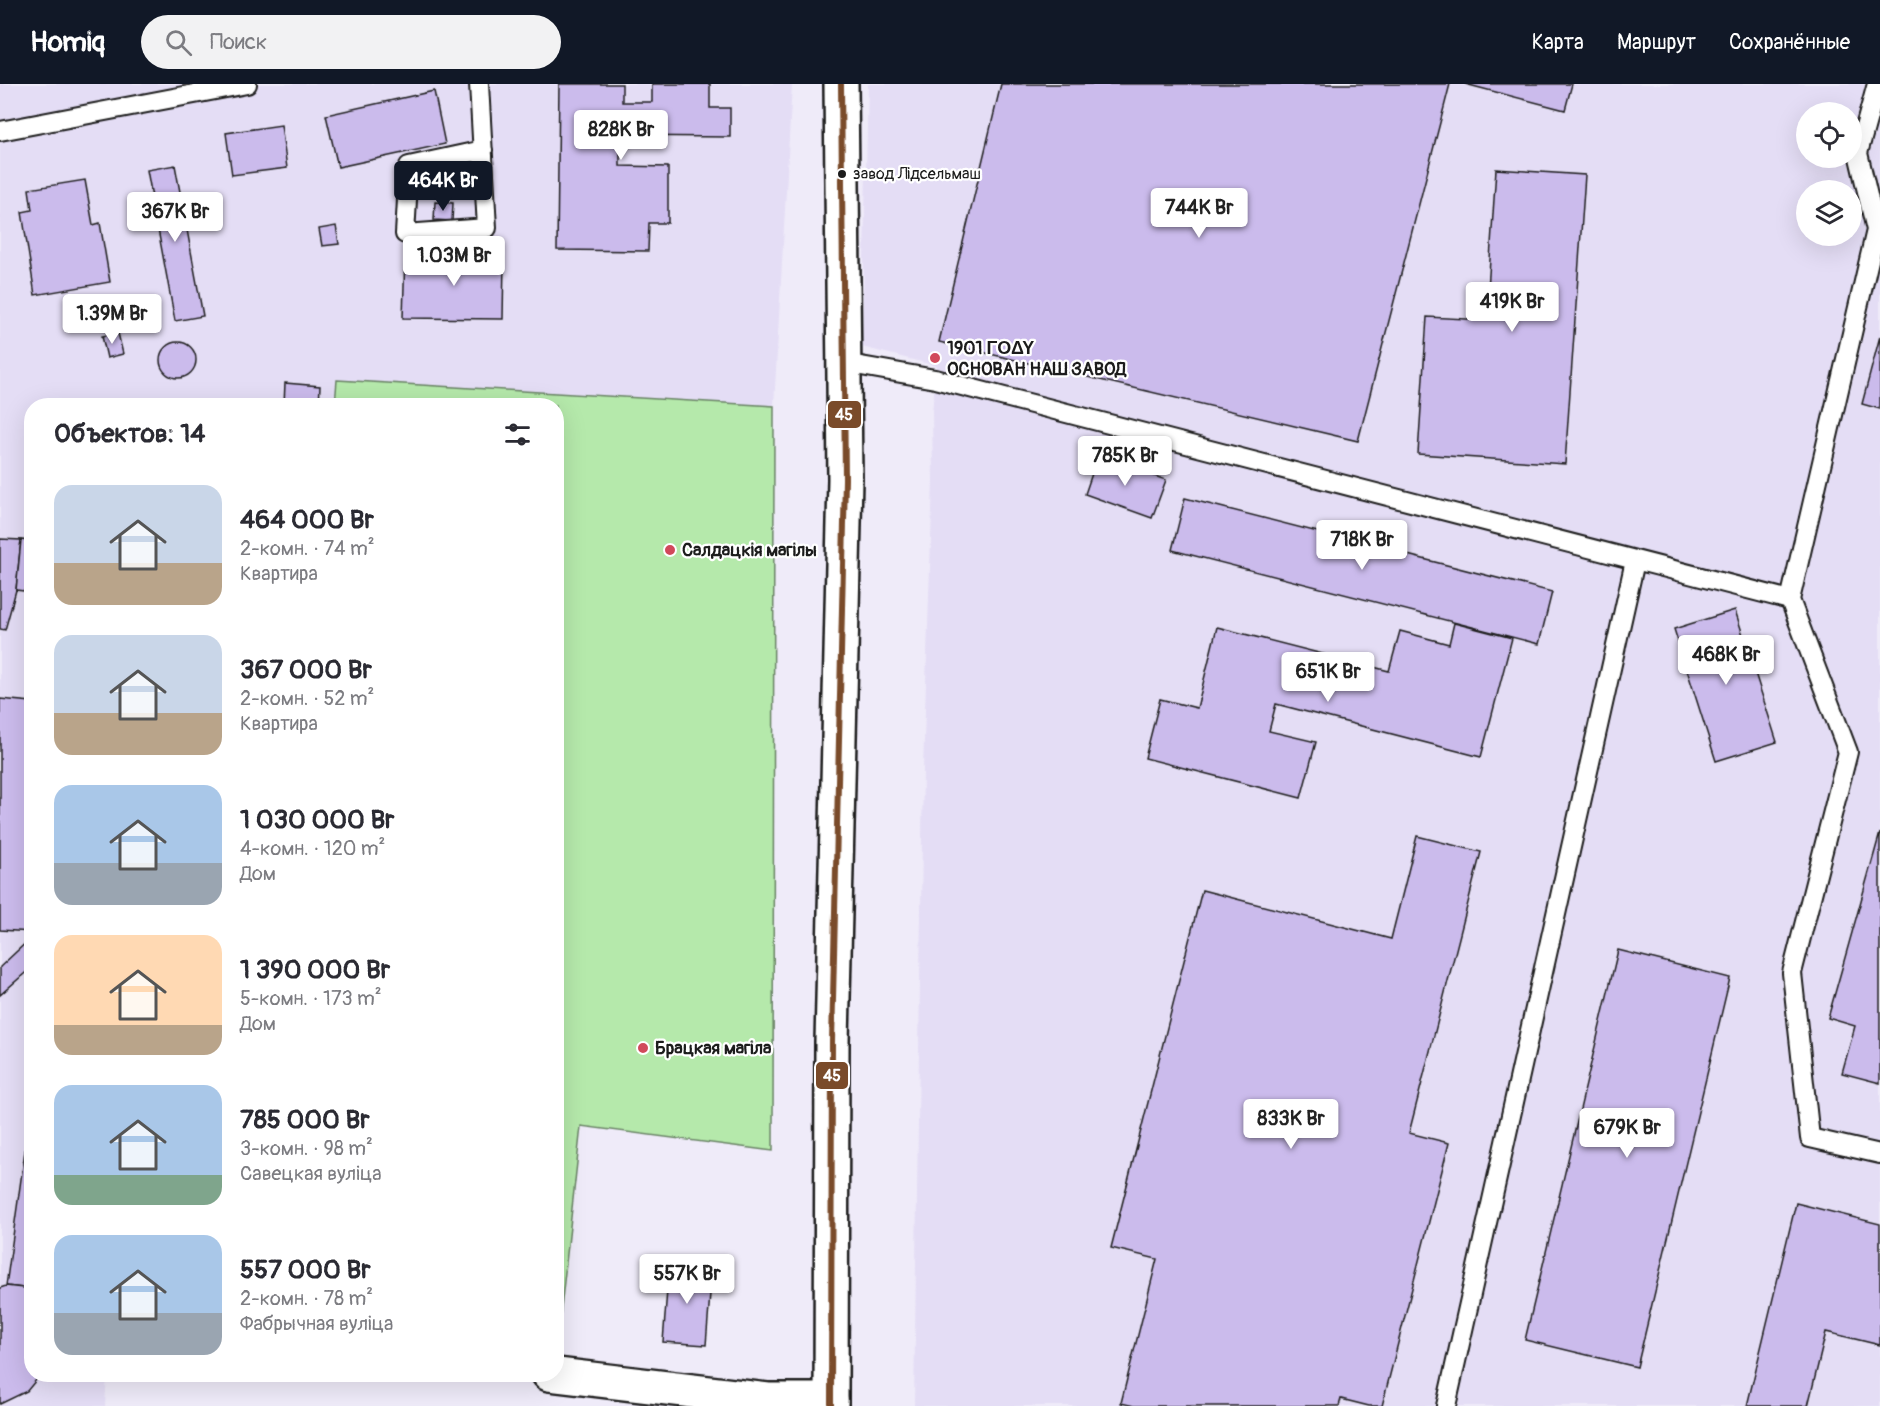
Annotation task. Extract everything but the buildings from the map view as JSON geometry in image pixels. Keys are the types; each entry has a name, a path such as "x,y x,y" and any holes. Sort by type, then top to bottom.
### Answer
{"main road":[{"path":"564,1376 768,1400 831,1403 832,1042 845,479 841,84"}],"lane":[{"path":"0,131 247,84"},
{"path":"479,84 483,150 487,228 405,234 410,166 483,150"},
{"path":"1877,84 1858,153 1876,230 1790,600 1848,752 1792,973 1810,1138 1880,1154"},
{"path":"844,363 935,379 1790,600"},
{"path":"1446,1406 1635,561"}],"shaded area":[{"path":"0,84 792,84 774,406 337,380 336,398 24,398 24,1382 106,1382 105,1406 0,1406"},
{"path":"868,84 1880,84 1880,1406 914,1406 923,769 933,481 932,411 937,366 862,347"}],"green space":[{"path":"337,380 774,406 773,1151 581,1126 564,1281 564,398 336,398"}],"transit line":[{"name":"45","path":"831,1406 832,1042 845,479 841,84"}],"place":[{"name":"завод Лідсельмаш","path":"842,174"},
{"name":"1901 ΓΟΔΥ ОСНОВАН НАШ ЗАВОД","path":"935,358"},
{"name":"Салдацкія магілы","path":"670,550"},
{"name":"Брацкая магіла","path":"643,1048"}]}
